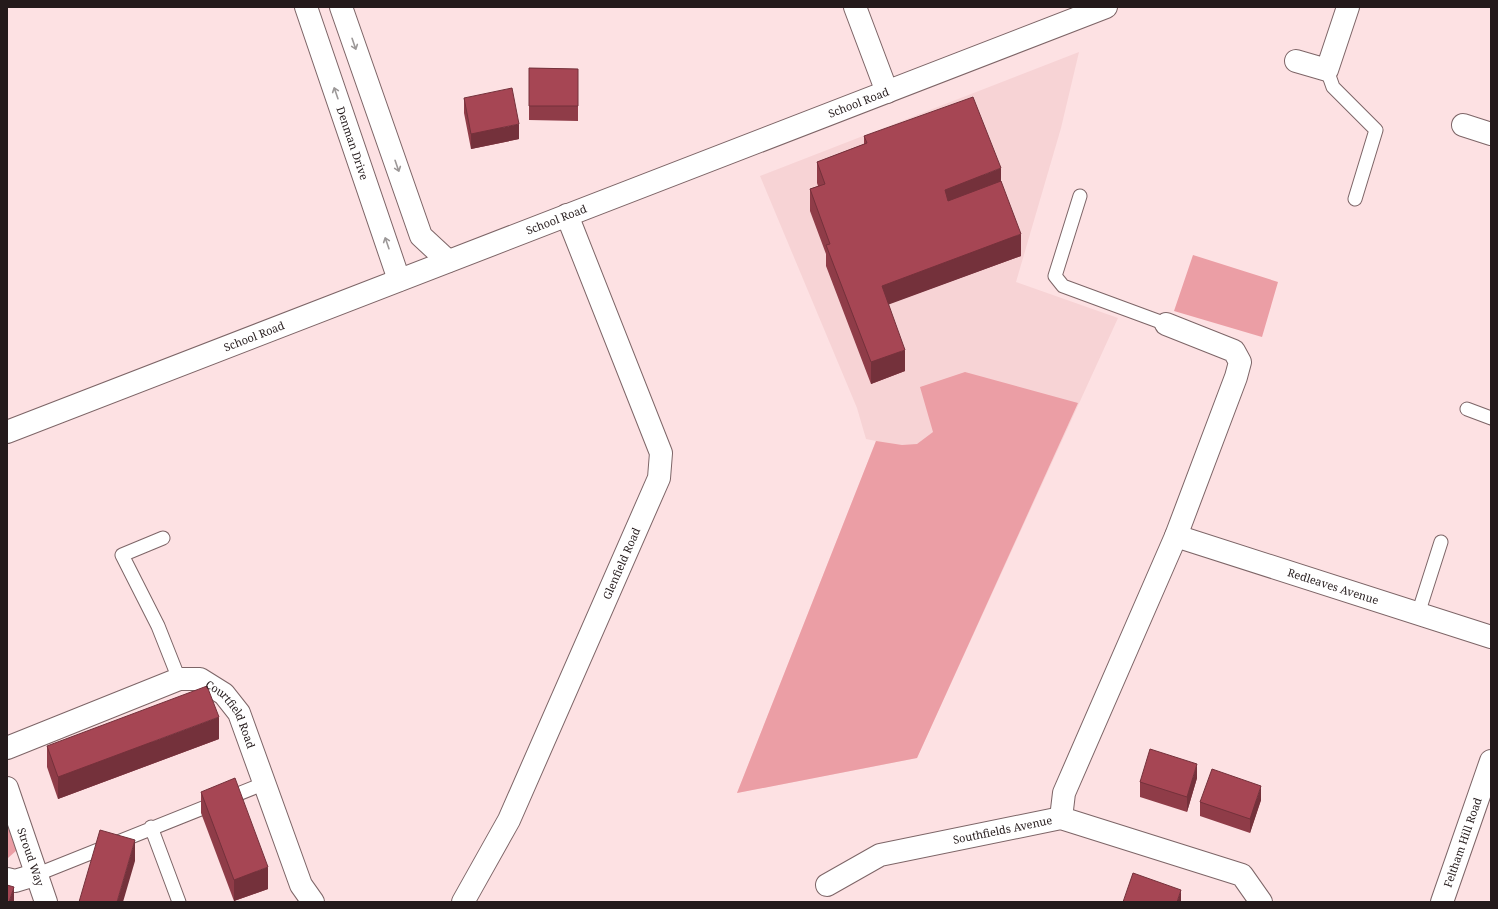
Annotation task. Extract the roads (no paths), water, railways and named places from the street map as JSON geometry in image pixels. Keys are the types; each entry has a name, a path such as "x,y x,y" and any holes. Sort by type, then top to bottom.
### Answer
{"street":[{"name":"Denman Drive","path":"306,7 399,280"},
{"path":"341,7 421,236 448,262"},
{"path":"856,7 887,92"},
{"name":"School Road","path":"7,432 1106,7"},
{"path":"1296,61 1327,70 1348,7"},
{"path":"1463,126 1491,134"},
{"name":"Glenfield Road","path":"463,902 509,820 660,478 661,453 567,215"},
{"path":"1061,818 1064,793 1176,536 1236,377 1240,362 1234,351 1166,324"},
{"name":"Redleaves Avenue","path":"1176,536 1491,637"},
{"name":"Courtfield Road","path":"7,748 179,679 200,680 224,694 239,713 263,784 301,885 313,902"},
{"name":"Feltham Hill Road","path":"1442,902 1491,761"},
{"name":"Stroud Way","path":"7,788 38,874 46,902"},
{"name":"Southfields Avenue","path":"827,885 880,855 1061,818 1242,875 1261,902"},
{"path":"7,878 15,881 38,874"}],"lane":[{"path":"1327,70 1333,87 1376,130 1356,199"},
{"path":"1080,196 1055,276 1063,286 1166,324"},
{"path":"1467,409 1491,418"},
{"path":"164,538 122,555 158,626 179,679"},
{"path":"1418,614 1442,542"},
{"path":"38,874 151,827 263,784"},
{"path":"151,827 179,902"}]}
